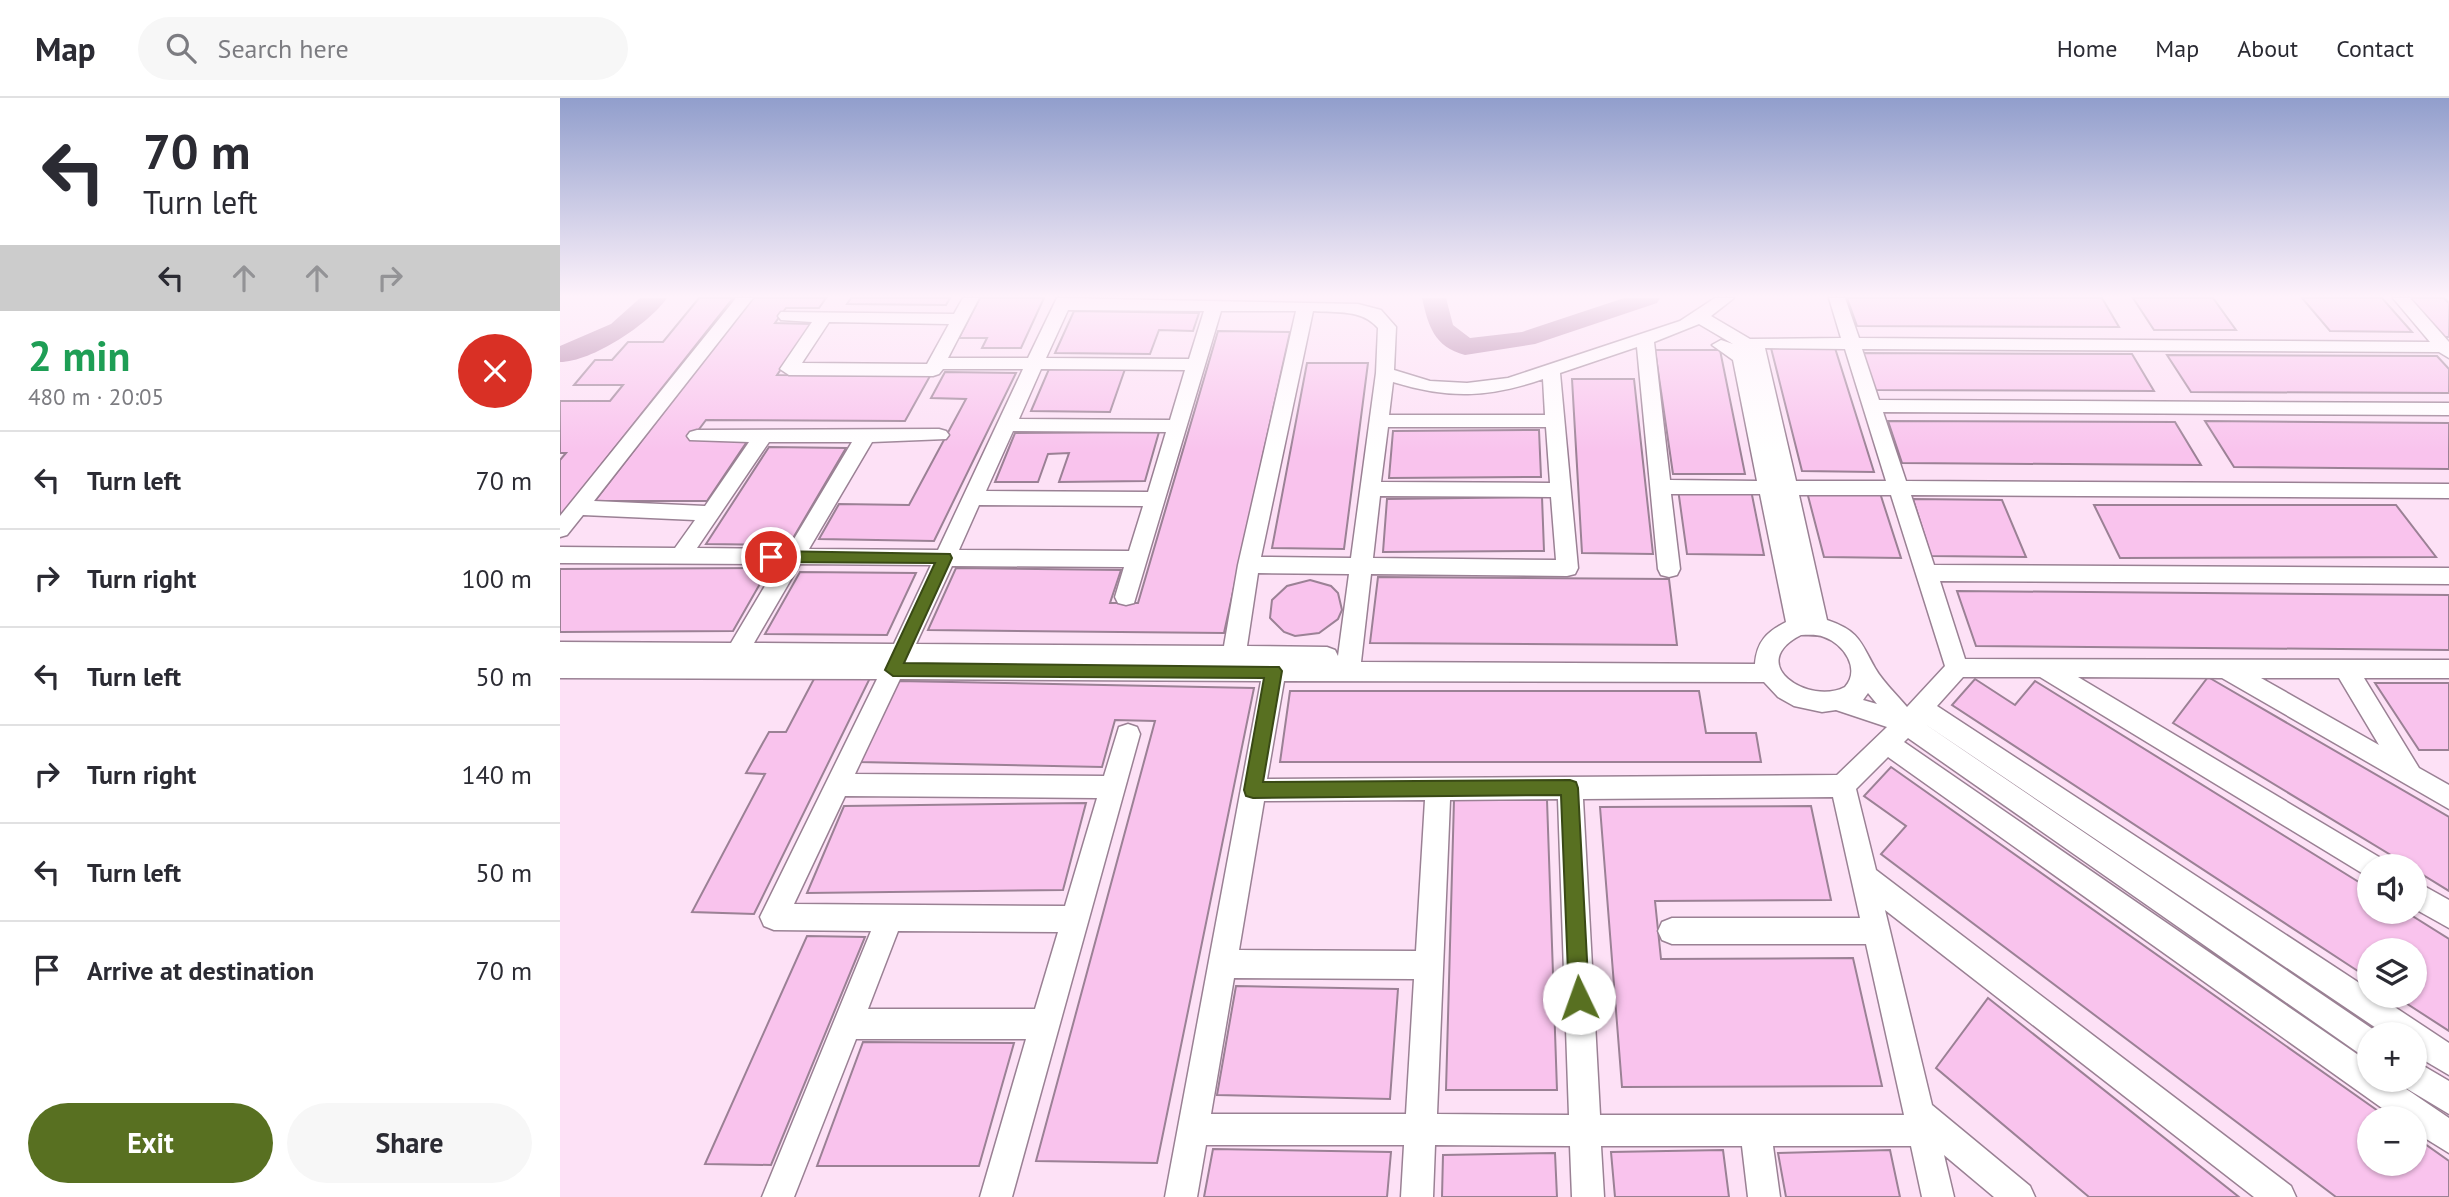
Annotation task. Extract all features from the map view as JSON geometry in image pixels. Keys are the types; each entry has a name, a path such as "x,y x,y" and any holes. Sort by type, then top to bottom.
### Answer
{"street":[{"path":"560,530 704,349"},
{"path":"802,349 789,369 933,370 944,349"},
{"path":"1041,349 897,662 774,917 1075,919"},
{"path":"1126,597 1201,349"},
{"path":"1234,655 1249,565 1296,349"},
{"path":"1349,664 1386,349"},
{"path":"1385,373 1429,387 1466,389 1510,384 1619,349"},
{"path":"1646,349 1669,569"},
{"path":"1739,349 1778,486 1807,626"},
{"path":"1854,349 1957,668"},
{"path":"937,363 1196,365"},
{"path":"1249,565 1567,568 1551,371"},
{"path":"1872,406 2449,409"},
{"path":"1379,421 1555,421"},
{"path":"1006,425 1178,426"},
{"path":"731,661 866,435"},
{"path":"696,436 939,435"},
{"path":"681,556 764,436"},
{"path":"1660,486 2449,491"},
{"path":"1371,489 1561,490"},
{"path":"972,498 1156,499"},
{"path":"577,508 710,513"},
{"path":"560,555 1138,559"},
{"path":"1926,573 2449,576"},
{"path":"1865,672 1861,687 1850,697 1837,701 1813,702 1794,696 1778,684 1768,666 1770,641 1782,631 1807,626 1836,632 1851,643 1861,657 1865,672 1905,725 2449,1137"},
{"path":"560,651 731,661 1768,666"},
{"path":"897,662 1234,655 1275,663"},
{"path":"560,669 731,661"},
{"path":"1181,1197 1275,663"},
{"path":"1253,790 1843,786 1905,725 1957,668 2449,670"},
{"path":"2043,668 2357,858"},
{"path":"2226,669 2449,798"},
{"path":"2346,669 2410,776"},
{"path":"1837,701 1905,725 2390,1022"},
{"path":"1905,725 2357,1035"},
{"path":"996,1197 1128,734"},
{"path":"837,785 1113,787"},
{"path":"1843,786 1938,1197"},
{"path":"1570,788 1588,1197"},
{"path":"1417,1197 1438,789"},
{"path":"1864,877 2280,1197"},
{"path":"2427,901 2449,915"},
{"path":"778,1197 890,918"},
{"path":"1672,931 1876,931"},
{"path":"1222,964 1429,965"},
{"path":"848,1024 1045,1024"},
{"path":"2427,1046 2449,1060"},
{"path":"2427,1084 2449,1099"},
{"path":"1193,1129 1755,1130 1921,1122 2019,1197"},
{"path":"1755,1130 1764,1197"}],"building":[{"path":"622,349 692,349 560,517 560,460 566,453 560,453 560,401 610,401 623,385 574,385 595,360 612,360"},
{"path":"712,349 795,349 777,375 930,376 905,421 706,420 691,440 748,440 707,501 595,501"},
{"path":"1057,349 1152,349 1150,354 1055,353"},
{"path":"1213,349 1286,349 1224,633 928,630 956,568 1121,570 1110,603 1138,603"},
{"path":"1771,349 1835,349 1874,472 1802,471"},
{"path":"1655,350 1720,350 1745,474 1673,474"},
{"path":"1863,353 2132,354 2154,391 1875,390"},
{"path":"2167,355 2437,356 2449,369 2449,393 2191,392"},
{"path":"1307,363 1368,363 1344,549 1272,548"},
{"path":"1049,369 1125,369 1110,412 1031,411"},
{"path":"945,372 1016,373 934,541 819,539 839,504 909,505 966,399 931,398"},
{"path":"1572,379 1634,379 1653,554 1582,553"},
{"path":"1888,421 2175,422 2201,465 1902,463"},
{"path":"2205,421 2449,423 2449,469 2234,467"},
{"path":"1539,430 1541,477 1389,478 1393,431"},
{"path":"1159,432 1145,481 1059,482 1069,453 1048,454 1038,482 995,482 1015,433"},
{"path":"769,447 846,448 789,545 706,544"},
{"path":"1678,489 1751,490 1764,555 1687,554"},
{"path":"1807,492 1880,493 1901,558 1824,557"},
{"path":"1542,497 1544,551 1383,552 1387,499"},
{"path":"1913,499 2002,500 2026,557 1931,556"},
{"path":"2094,505 2396,505 2436,557 2120,558"},
{"path":"769,568 733,631 560,632 560,569"},
{"path":"800,572 916,573 887,635 765,634"},
{"path":"1378,577 1669,579 1677,645 1370,643"},
{"path":"1310,580 1331,586 1338,593 1342,610 1338,619 1319,633 1295,636 1284,632 1270,618 1272,600 1287,586"},
{"path":"1957,591 2449,595 2449,650 1976,646"},
{"path":"815,677 870,678 754,914 692,912 765,774 746,773 769,732 786,732"},
{"path":"2208,677 2449,817 2449,891 2427,877 2427,854 2389,854 2173,723"},
{"path":"1975,679 2015,705 2035,681 2357,881 2357,924 2425,924 2449,939 2449,1031 2414,1008 2427,1008 2427,938 2357,938 2357,970 1952,705"},
{"path":"897,681 1254,688 1157,1163 1036,1161 1155,721 1115,720 1102,767 859,762"},
{"path":"2375,683 2449,683 2449,750 2419,750"},
{"path":"1290,691 1699,691 1706,733 1756,733 1761,762 1280,762"},
{"path":"1891,767 2371,1106 2357,1106 2357,1176 2427,1176 2427,1145 2449,1161 2449,1197 2336,1197 1881,854 1906,826 1864,796"},
{"path":"1454,800 1547,800 1557,1090 1446,1090"},
{"path":"1086,803 1063,890 807,893 844,806"},
{"path":"1811,806 1831,900 1655,901 1661,959 1853,958 1882,1086 1622,1087 1600,807"},
{"path":"807,936 865,937 771,1165 705,1164"},
{"path":"1236,986 1398,989 1390,1099 1217,1095"},
{"path":"1988,998 2239,1197 2089,1197 1936,1068"},
{"path":"863,1042 1014,1043 979,1166 817,1166"},
{"path":"1213,1149 1391,1152 1387,1197 1204,1197"},
{"path":"1723,1150 1729,1197 1615,1197 1611,1152"},
{"path":"1890,1150 1900,1197 1786,1197 1778,1153"},
{"path":"1555,1153 1557,1197 1442,1197 1443,1155"}],"waterway":[{"path":"560,354 577,349"}],"route":[{"path":"771,557 945,558 893,670 1274,671 1253,790 1570,788 1579,998"}]}
